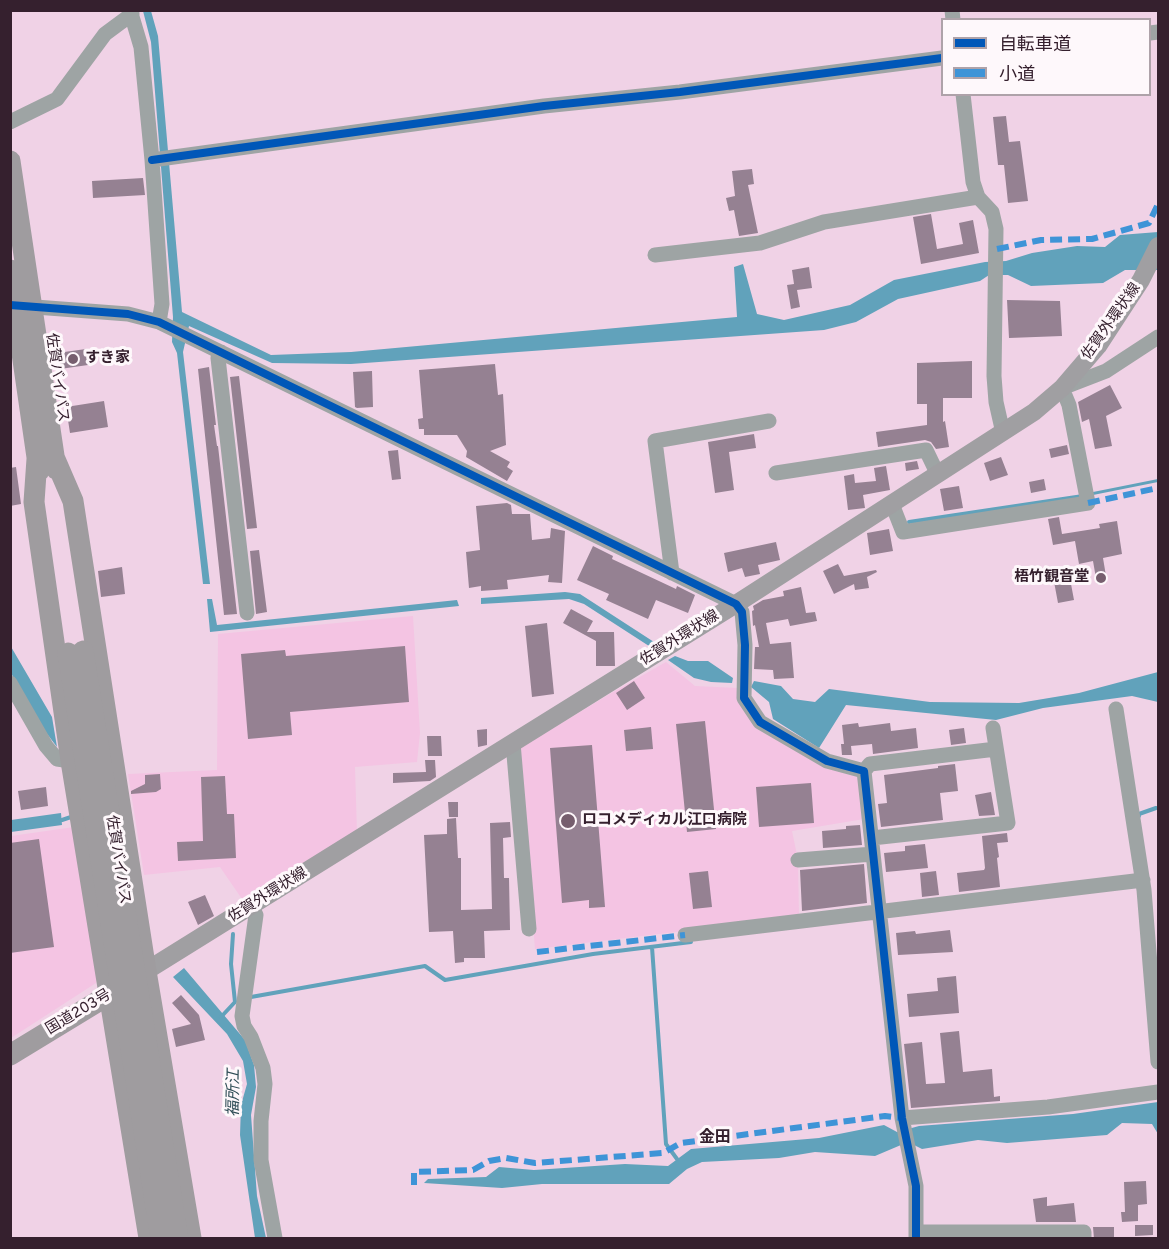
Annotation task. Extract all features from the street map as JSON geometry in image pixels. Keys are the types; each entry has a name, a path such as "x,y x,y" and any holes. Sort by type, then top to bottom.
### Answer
{"highway":[{"name":"佐賀バイパス","path":"10,161 20,306 76,652 161,1239"},
{"name":"佐賀バイパス","path":"10,270 20,306"},
{"path":"46,458 34,502 71,762 149,1239"},
{"path":"46,458 73,501 146,971 191,1239"},
{"name":"佐賀バイパス","path":"76,652 178,1239"},
{"name":"国道203号","path":"10,1055 146,971"}],"main road":[{"name":"佐賀外環状線","path":"146,971 736,604 1034,412 1062,388 1098,346 1141,280 1158,246"}],"street":[{"path":"10,122 57,99 105,34 131,12 141,47 161,159 164,324"},
{"path":"161,159 544,106 680,92 941,58"},
{"path":"963,96 973,182 978,197 992,212 996,229 994,376 996,402 1004,433"},
{"path":"655,255 760,243 824,222 978,197"},
{"path":"20,306 128,314 164,324 736,604 742,612 745,645 744,698 760,722 827,761 864,771"},
{"path":"892,504 903,532 1087,496 1069,405 1062,388 1106,371 1158,337"},
{"path":"222,352 218,358 247,613"},
{"path":"672,573 656,441 769,421"},
{"path":"776,473 926,450 938,475"},
{"path":"10,683 51,752 57,759 71,762"},
{"path":"1116,709 1143,885 1158,1062"},
{"path":"872,838 1008,823 993,728"},
{"path":"513,744 529,929"},
{"path":"996,749 870,764 864,771 902,1122 916,1186 916,1235 1084,1232 1084,1239"},
{"path":"798,860 873,854"},
{"path":"685,935 802,921 880,916 1143,885"},
{"path":"252,907 256,915 242,1016 244,1026 263,1068 265,1084 261,1120 261,1160 274,1239"},
{"path":"902,1122 1048,1107 1158,1092"}],"shaded area":[{"path":"413,616 420,733 417,762 355,767 357,833 244,902 220,867 144,875 128,774 217,770 218,634"},
{"path":"666,662 695,686 738,688 740,701 826,768 861,778 864,819 792,831 798,860 799,917 535,949 519,749"},
{"path":"74,827 98,970 96,983 11,1038 11,836"}],"water":[{"path":"143,11 151,11 158,36 182,312 271,355 351,352 737,317 734,267 743,264 757,314 784,320 850,305 894,280 985,262 1006,261 1032,253 1077,246 1105,247 1120,235 1158,232 1158,270 1125,270 1103,283 1031,286 1008,275 989,275 980,281 898,299 856,322 824,330 351,364 272,363 189,326 183,352 210,584 203,584 177,353 172,342 173,317 151,42"},
{"path":"1158,479 1158,482 1093,495 1093,492"},
{"path":"565,592 580,594 654,642 649,646 584,604 569,599 481,604 481,598"},
{"path":"207,599 212,599 217,625 457,600 459,606 210,632"},
{"path":"10,645 52,717 57,747 35,718 11,673"},
{"path":"675,656 688,661 708,661 733,678 732,683 694,678 668,660"},
{"path":"1158,672 1158,702 1132,696 1043,708 996,720 846,705 819,748 773,719 769,702 751,687 754,681 781,686 793,699 815,702 829,689 930,702 1019,703 1079,693"},
{"path":"61,813 62,825 11,832 11,820"},
{"path":"184,968 245,1040 254,1065 256,1087 251,1115 257,1196 266,1238 255,1238 240,1135 241,1105 247,1084 243,1061 227,1034 173,977"},
{"path":"1158,1102 1158,1134 1152,1124 1122,1123 1107,1135 1007,1143 978,1140 922,1149 908,1142 875,1156 815,1152 779,1158 702,1162 687,1169 669,1184 542,1184 502,1188 424,1183 428,1179 486,1177 499,1167 534,1170 625,1164 668,1166 691,1149 819,1138 884,1125 897,1132 919,1126 1073,1114"}],"building":[{"path":"1006,116 1009,142 1020,141 1028,201 1008,203 1004,165 998,165 993,117"},
{"path":"752,169 754,184 748,185 758,233 739,236 734,210 729,211 726,198 735,196 732,171"},
{"path":"143,178 145,195 93,198 92,181"},
{"path":"931,214 937,249 963,244 959,223 973,220 979,253 921,264 913,217"},
{"path":"809,267 812,288 797,290 800,307 791,309 787,285 794,284 792,270"},
{"path":"1007,300 1060,301 1062,336 1009,338"},
{"name":"すき家","path":"86,349 88,365 60,369 57,353"},
{"path":"972,361 972,398 943,398 943,422 945,421 949,447 936,449 931,442 925,440 878,447 876,432 927,425 927,404 917,404 917,363"},
{"path":"495,364 498,395 503,394 506,445 490,451 510,462 507,467 513,471 507,481 466,457 467,451 457,435 424,435 424,429 419,429 418,419 423,418 419,370"},
{"path":"209,367 237,614 224,615 198,369"},
{"path":"372,371 373,407 357,408 355,407 353,372"},
{"path":"239,376 257,528 247,529 230,377"},
{"path":"1110,385 1122,408 1106,416 1112,446 1095,449 1089,419 1082,422 1078,402"},
{"path":"104,401 108,427 70,433 66,407"},
{"path":"754,434 756,448 729,452 734,490 715,493 708,442"},
{"path":"1067,445 1069,454 1051,458 1049,449"},
{"path":"398,450 401,479 392,480 388,451"},
{"path":"1001,457 1008,475 990,481 984,463"},
{"path":"917,461 919,469 906,471 905,463"},
{"path":"886,466 890,490 863,495 865,508 848,510 844,476 854,474 855,483 876,481 874,468"},
{"path":"16,467 21,504 10,506 10,468"},
{"path":"1044,479 1046,490 1031,493 1029,482"},
{"path":"959,486 963,508 944,511 940,489"},
{"path":"507,503 511,505 512,514 530,514 532,540 550,538 551,528 565,531 562,583 548,582 549,575 507,580 508,589 481,591 481,586 469,588 466,552 480,550 476,506"},
{"path":"1059,517 1062,534 1100,528 1099,524 1117,521 1122,554 1103,558 1107,582 1097,584 1093,561 1079,564 1075,541 1053,545 1048,519"},
{"path":"889,529 893,551 870,555 867,533"},
{"path":"776,542 780,560 758,565 760,574 745,577 742,568 728,572 724,553"},
{"path":"593,546 613,556 612,559 676,589 677,586 695,595 688,613 656,600 648,619 606,600 609,594 577,580"},
{"path":"259,550 267,612 256,614 250,551"},
{"path":"838,564 844,576 876,570 877,572 867,577 869,588 855,590 854,584 834,594 823,571"},
{"path":"122,567 125,594 101,597 98,571"},
{"path":"1068,568 1074,600 1058,603 1052,571"},
{"path":"801,587 806,613 815,612 817,621 790,626 788,619 766,623 770,644 791,642 794,678 774,679 773,670 754,669 755,647 759,647 755,625 753,626 753,606 763,600 784,596 783,591"},
{"path":"571,609 593,621 587,632 614,632 615,666 596,666 596,641 563,623"},
{"path":"547,623 554,694 532,697 525,626"},
{"path":"405,646 409,702 290,712 292,735 248,739 241,654 285,650 286,656"},
{"path":"634,681 645,698 627,710 616,693"},
{"path":"705,721 716,829 687,832 676,724"},
{"path":"858,723 859,727 890,723 891,731 916,728 918,748 873,754 872,744 851,746 852,755 842,755 841,744 844,744 842,725"},
{"path":"651,727 653,749 626,751 624,730"},
{"path":"964,728 966,743 951,745 949,730"},
{"path":"487,729 487,745 478,747 477,730"},
{"path":"427,736 441,736 442,756 428,756"},
{"path":"592,745 605,907 589,908 589,900 562,903 550,748"},
{"path":"425,760 435,760 436,777 430,781 393,783 393,773 426,772"},
{"path":"955,764 958,791 940,793 943,820 881,827 878,804 887,803 884,775"},
{"path":"160,774 161,789 156,792 131,794 131,791 145,784 145,775"},
{"path":"225,776 227,814 234,814 236,858 178,861 177,842 203,841 201,777"},
{"path":"811,783 814,823 759,827 756,787"},
{"path":"46,787 48,806 21,810 18,791"},
{"path":"991,792 995,815 979,816 975,795"},
{"path":"448,802 458,802 458,817 449,817"},
{"path":"456,818 458,858 461,858 461,910 492,909 490,823 510,822 511,837 503,838 504,878 509,878 510,930 484,931 485,958 464,958 464,962 455,963 453,931 429,932 424,835 447,834 447,819"},
{"path":"860,825 862,845 823,848 822,831"},
{"path":"1007,833 1008,842 997,843 1000,887 959,892 957,873 985,868 982,836"},
{"path":"39,839 54,947 10,953 10,843"},
{"path":"925,844 928,868 886,872 884,853 905,851 905,846"},
{"path":"864,864 867,903 802,911 800,870"},
{"path":"708,871 712,907 693,909 689,873"},
{"path":"936,871 939,895 922,897 920,873"},
{"path":"205,895 214,916 198,925 188,902"},
{"path":"950,930 953,952 898,955 896,933 915,931 916,934"},
{"path":"956,976 959,1013 909,1017 907,994 938,991 937,978"},
{"path":"181,995 199,1015 205,1040 176,1047 172,1029 191,1024 172,1003"},
{"path":"959,1031 963,1072 992,1069 994,1097 1000,1096 1000,1101 911,1108 904,1044 922,1042 926,1084 945,1083 940,1033"},
{"path":"1146,1181 1147,1204 1138,1205 1138,1221 1122,1222 1121,1212 1125,1212 1124,1182"},
{"path":"1047,1197 1047,1206 1074,1203 1076,1222 1036,1222 1033,1199"},
{"path":"1135,1225 1153,1225 1153,1235 1135,1236"},
{"path":"1093,1227 1114,1227 1114,1239 1094,1239"}],"waterway":[{"path":"909,522 1083,496"},
{"path":"1139,816 1139,814 1156,808"},
{"path":"62,820 71,817"},
{"path":"221,1017 235,1002 231,964 233,934"},
{"path":"251,997 425,966 445,980 593,954 691,942"},
{"path":"652,947 666,1144 677,1159"}],"marked path":[{"path":"997,249 1041,240 1092,239 1149,223 1158,204"},
{"path":"1088,503 1158,488"},
{"path":"537,952 685,935"},
{"path":"414,1185 414,1172 473,1170 489,1161 506,1158 535,1163 663,1153 681,1143 885,1116 902,1118"}],"cycle path":[{"path":"152,160 544,106 680,92 941,58"},
{"path":"10,305 128,314 159,322 736,604 742,612 745,645 744,698 760,722 827,761 864,771 902,1118 916,1186 916,1238"}],"place":[{"name":"すき家","path":"73,359"},
{"name":"梧竹観音堂","path":"1101,578"},
{"name":"ロコメディカル江口病院","path":"568,821"}],"district":[{"name":"金田","path":"715,1139"}],"water label":[{"name":"福所江","path":"235,1093"}]}
